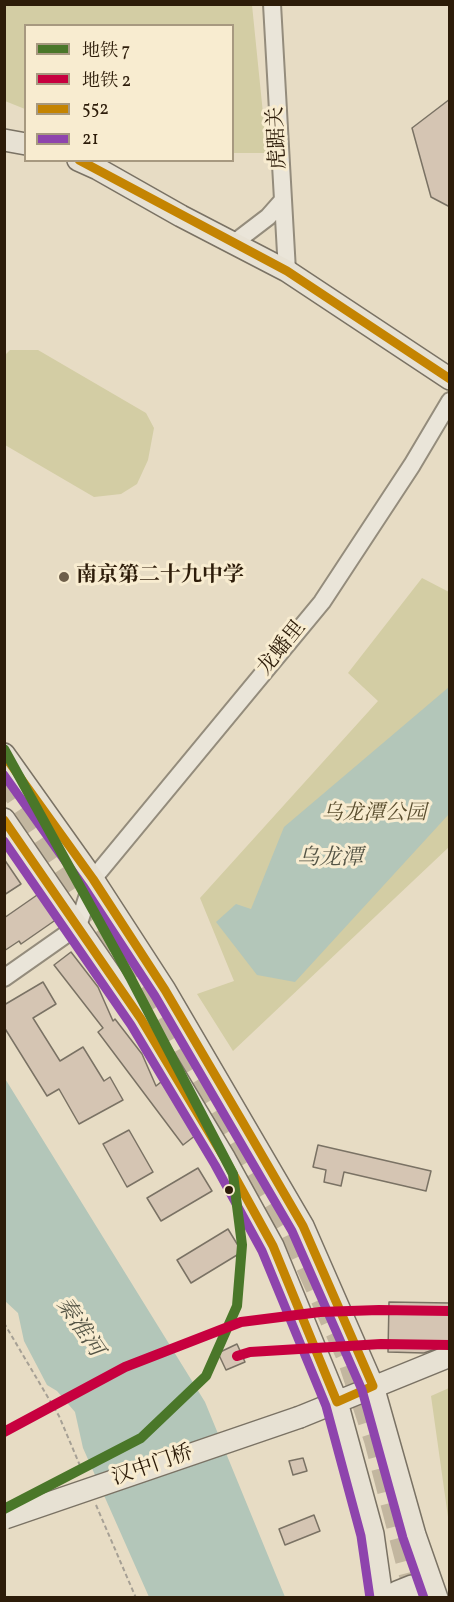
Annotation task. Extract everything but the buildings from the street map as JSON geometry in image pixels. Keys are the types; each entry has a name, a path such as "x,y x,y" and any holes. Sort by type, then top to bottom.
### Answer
{"main road":[{"path":"4,140 24,144"},
{"path":"82,162 287,271 450,379"},
{"path":"4,754 93,879 165,990 303,1226 373,1386 415,1535 436,1598"},
{"path":"4,819 141,1019 225,1159 273,1246 337,1402 373,1534 382,1598"},
{"name":"汉中门桥","path":"5,1518 300,1417 450,1356"},
{"path":"392,1598 397,1592 412,1586 428,1589 436,1598"}],"street":[{"name":"虎踞关","path":"272,4 287,271"},
{"path":"234,243 268,217 283,200"},
{"name":"龙蟠里","path":"93,879 322,602 412,465 450,401"},
{"path":"4,978 78,926 93,879"}],"path":[{"path":"4,1323 59,1416 87,1482"},
{"path":"96,1503 136,1598"}],"green space":[{"path":"4,5 252,5 267,153 234,153 234,24 24,24 24,109 5,101"},
{"path":"10,350 38,350 146,413 154,428 148,460 137,484 121,494 94,497 5,445 5,355"},
{"name":"乌龙潭公园","path":"422,578 449,592 449,847 233,1051 197,994 234,981 200,898 378,701 348,673"},
{"path":"449,1388 449,1524 431,1396"}],"water":[{"name":"乌龙潭","path":"449,687 449,814 295,982 257,975 216,922 236,904 251,909 284,827"},
{"name":"秦淮河","path":"4,1077 205,1402 285,1597 149,1597 83,1448 75,1412 57,1391 47,1385 24,1341 18,1313 5,1301"}],"tunnel":[{"path":"4,777 152,996 293,1233 349,1358 376,1440 417,1598"}],"metro line":[{"name":"7","path":"4,749 130,977 233,1174 242,1245 237,1306 206,1376 141,1438 4,1509"},
{"name":"2","path":"4,1432 125,1367 241,1322 320,1312 450,1311"},
{"name":"2","path":"237,1356 250,1352 381,1344 450,1345"}],"transit line":[{"name":"552","path":"83,162 287,271 450,379"},
{"name":"552","path":"4,755 93,879 165,990 242,1121 303,1226 373,1386 337,1402 273,1246 225,1159 141,1019 4,820"},
{"name":"21","path":"4,775 83,886 155,996 292,1231 362,1390 403,1538 424,1598"},
{"name":"21","path":"4,841 131,1025 215,1165 262,1251 326,1406 361,1536 370,1598"}],"place":[{"name":"南京第二十九中学","path":"64,577"}]}
